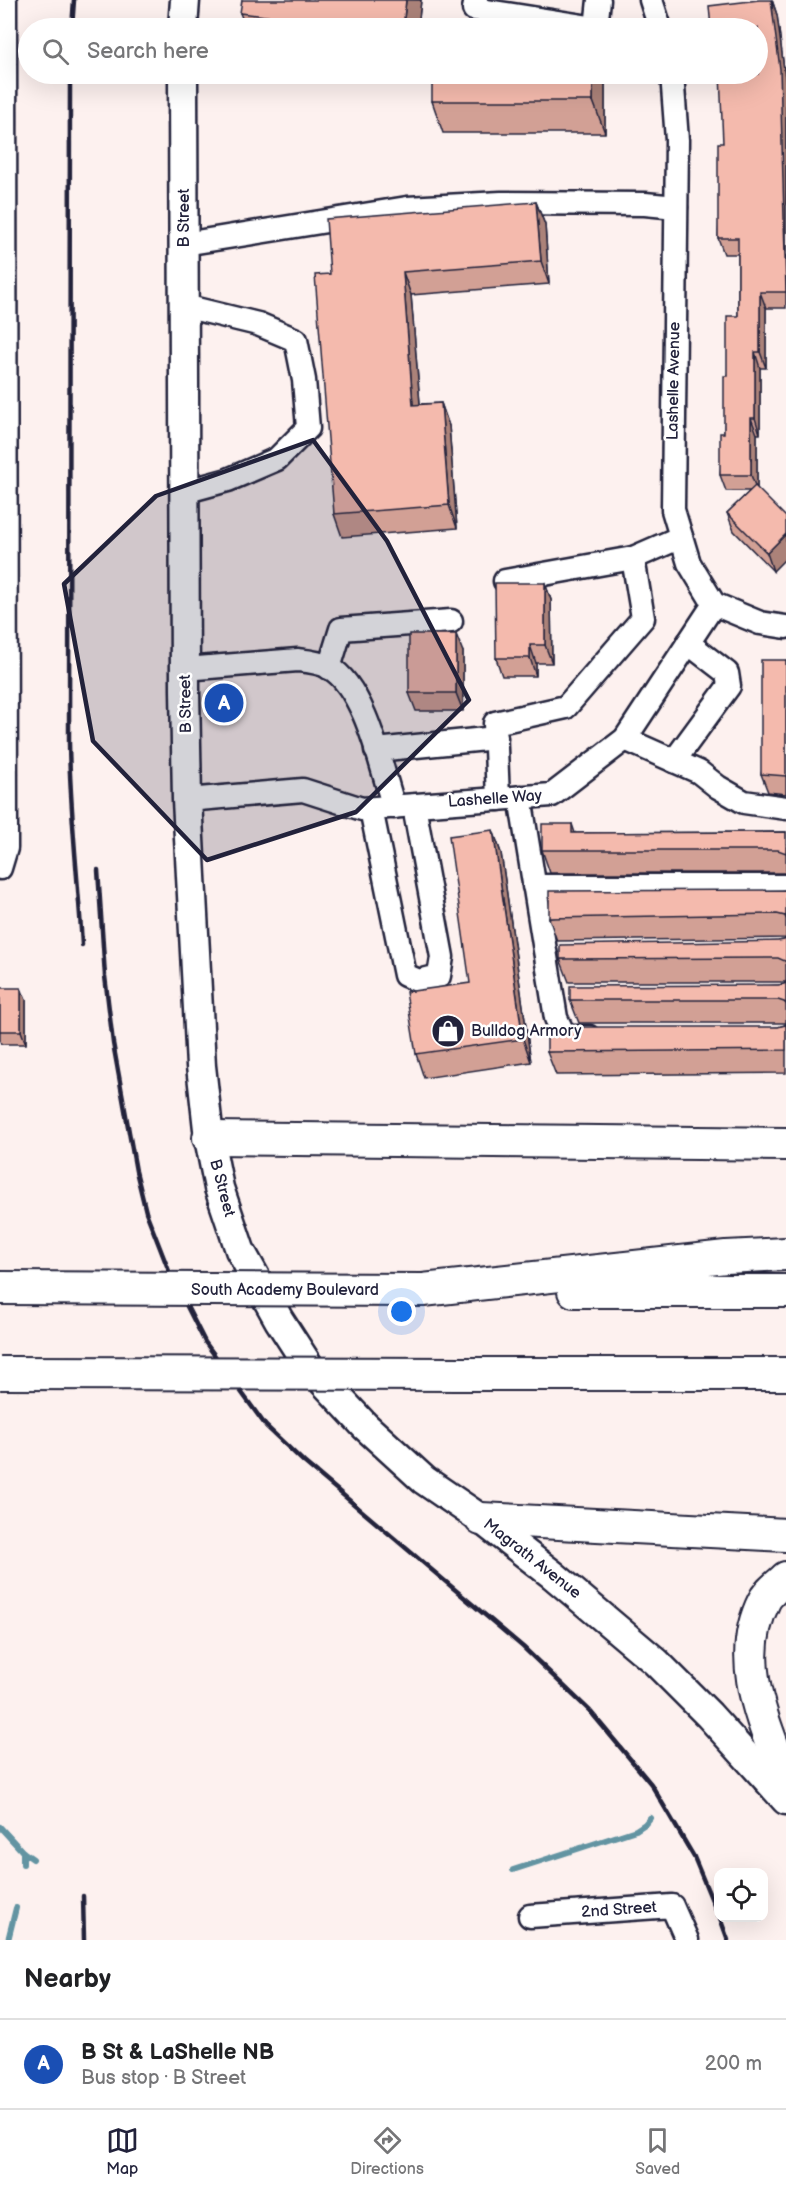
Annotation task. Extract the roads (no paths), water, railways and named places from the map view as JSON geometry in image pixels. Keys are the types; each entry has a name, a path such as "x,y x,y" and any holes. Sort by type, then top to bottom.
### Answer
{"highway":[{"path":"209,1138 786,1144"},
{"path":"423,1290 726,1257 786,1254"},
{"name":"South Academy Boulevard","path":"0,1288 786,1292"},
{"path":"0,1373 786,1374"},
{"path":"481,1519 786,1535"},
{"path":"786,1578 764,1599 752,1634 750,1666 755,1697 786,1782"}],"main road":[{"path":"184,18 185,0"},
{"name":"B Street","path":"183,84 187,800 201,1066 209,1138 219,1188 240,1250 279,1320"},
{"name":"Magrath Avenue","path":"279,1320 308,1365 365,1426 424,1480 481,1519 553,1575 656,1662 786,1800"}],"street":[{"path":"0,868 6,848 3,224 5,0"},
{"path":"476,0 474,9 532,18"},
{"path":"597,18 599,0"},
{"path":"651,0 657,18"},
{"name":"Lashelle Avenue","path":"673,84 677,140 673,510 689,563 714,604"},
{"path":"184,244 407,208 501,203 645,204 676,207"},
{"path":"184,306 258,324 296,340 304,380 308,428 277,459 228,480 184,492"},
{"path":"505,581 633,558 681,537"},
{"path":"611,1037 566,1037 555,1018 534,886 509,798 495,738 495,723 566,707 643,618 633,558"},
{"path":"714,604 760,623 786,627"},
{"name":"Lashelle Way","path":"187,800 303,790 362,809 371,809 552,795 626,738 714,604"},
{"path":"329,668 341,629 451,621"},
{"path":"674,761 729,686 727,673 688,643"},
{"path":"185,669 298,660 314,662 329,668 345,682 358,702 376,750 404,806 442,957 439,976 419,981 405,975 371,809"},
{"path":"376,750 495,738"},
{"path":"626,738 699,772 717,787 744,802 786,808"},
{"path":"534,886 786,886"},
{"path":"545,955 568,954"},
{"path":"552,996 575,996"},
{"name":"2nd Street","path":"530,1916 672,1906 687,1940"}],"waterway":[{"path":"513,1870 636,1830 650,1818"},
{"path":"0,1827 23,1852 33,1859"},
{"path":"23,1852 23,1864"},
{"path":"8,1940 16,1908"}],"railway":[{"path":"73,18 74,0"},
{"path":"70,84 69,743 72,819 82,945"},
{"path":"98,870 105,976 113,1043 136,1171 146,1212 169,1271 205,1342 266,1426 304,1462 523,1647 590,1711 651,1784 694,1857 714,1905"},
{"path":"83,1896 84,1940"},
{"path":"721,1922 728,1940"}],"place":[{"name":"B St & LaShelle NB","path":"224,703"},
{"name":"Bulldog Armory","path":"448,1031"}]}
